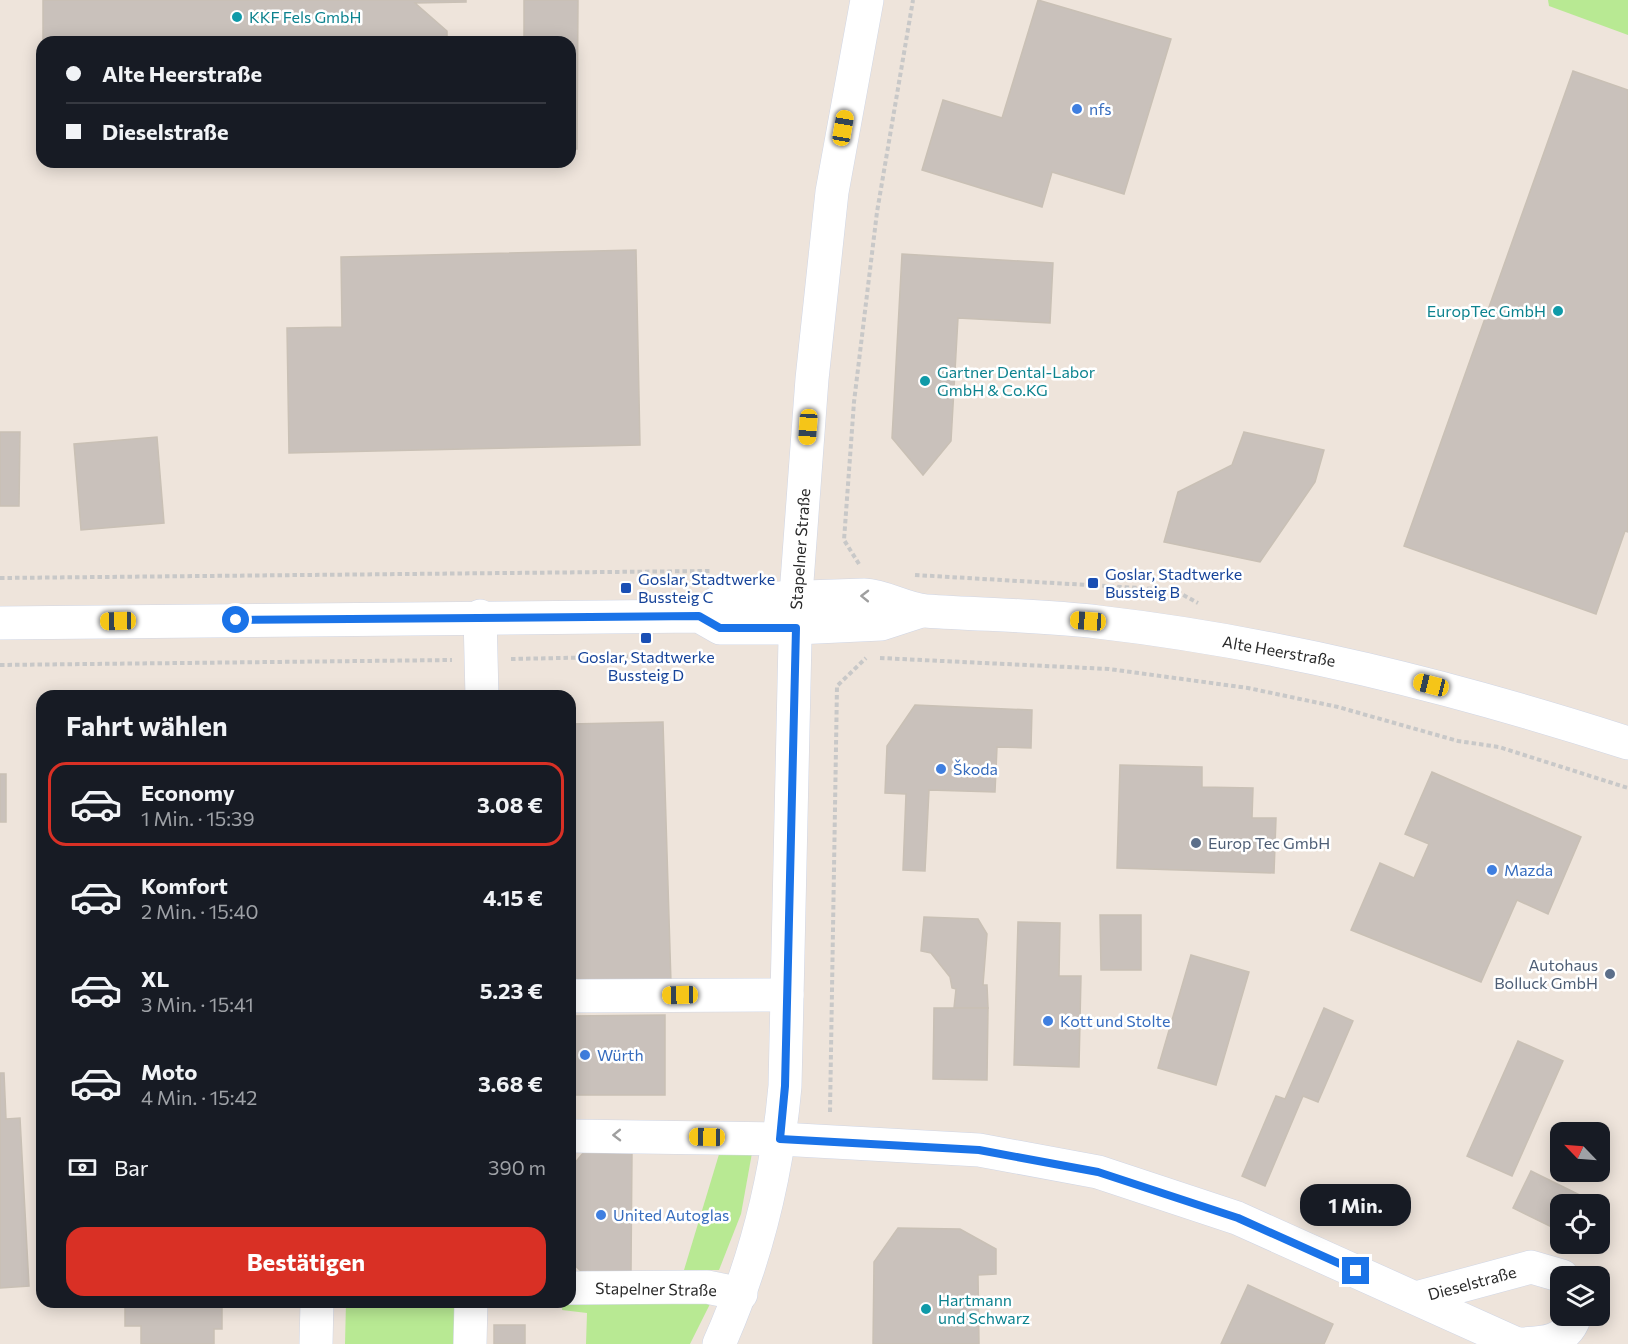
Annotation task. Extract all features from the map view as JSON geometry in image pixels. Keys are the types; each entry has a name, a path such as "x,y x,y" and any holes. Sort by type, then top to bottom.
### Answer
{"street":[{"name":"Stapelner Straße","path":"719,1344 741,1294 765,1215 780,1139 785,1086 788,995 796,596 812,379 832,192 867,0"},
{"name":"Alte Heerstraße","path":"699,616 721,600 796,596 879,596 921,611 1100,622 1344,663 1496,701 1628,742"},
{"name":"Alte Heerstraße","path":"0,623 480,616 699,616 720,628 796,628 880,624 921,611"},
{"path":"480,616 482,690"},
{"path":"576,996 788,995"},
{"path":"576,1136 780,1139"},
{"name":"Dieselstraße","path":"780,1139 979,1150 1098,1172 1238,1218 1516,1344"},
{"name":"Dieselstraße","path":"1416,1298 1531,1267 1550,1273"},
{"name":"Stapelner Straße","path":"576,1288 707,1287 741,1294"},
{"path":"316,1344 317,1308"},
{"path":"470,1344 471,1308"},
{"path":"1521,1344 1551,1342 1570,1326"}],"path":[{"path":"865,572 844,540 854,402 877,212 913,0"},
{"path":"0,578 711,570"},
{"path":"912,575 1174,590 1202,605"},
{"path":"830,1143 837,686 866,657"}],"green space":[{"path":"1548,0 1628,0 1628,35 1549,6"},
{"path":"720,1151 752,1153 741,1214 719,1270 684,1270"},
{"path":"576,1302 711,1302 690,1344 586,1344 587,1313 562,1310 562,1308 576,1308"},
{"path":"346,1308 462,1308 461,1344 345,1344"}],"building":[{"name":"KKF Fels GmbH","path":"43,0 466,0 466,2 415,3 447,31 447,36 43,36"},
{"path":"524,0 578,0 577,149 576,36 524,36"},
{"name":"nfs","path":"1038,0 1171,39 1124,194 1052,172 1042,207 922,170 943,100 1002,118"},
{"name":"EuropTec GmbH","path":"1573,71 1628,90 1628,532 1625,531 1596,614 1404,546"},
{"path":"636,250 640,445 289,453 287,328 342,327 341,257"},
{"name":"Gartner Dental-Labor GmbH & Co.KG","path":"902,254 1053,263 1050,323 958,318 951,441 923,475 892,438"},
{"path":"0,432 20,432 19,506 0,506"},
{"path":"1244,432 1324,450 1315,482 1260,562 1164,542 1178,492 1232,465"},
{"path":"157,437 164,523 81,530 74,444"},
{"name":"Škoda","path":"915,705 1032,710 1031,748 997,747 995,792 929,790 925,871 903,870 906,794 885,793 887,746"},
{"path":"663,722 671,983 576,986 576,724"},
{"name":"Europ Tec GmbH","path":"1120,765 1202,767 1202,787 1253,788 1252,818 1276,818 1274,873 1117,868"},
{"name":"Mazda","path":"1432,772 1581,837 1548,914 1517,900 1481,982 1351,930 1380,863 1414,878 1429,844 1405,834"},
{"path":"0,774 6,774 6,822 0,822"},
{"path":"1100,915 1141,915 1141,970 1101,970"},
{"path":"924,917 978,919 987,934 983,985 987,985 988,1008 954,1008 956,989 952,988 950,977 931,953 921,951"},
{"name":"Kott und Stolte","path":"1018,922 1060,923 1059,976 1081,976 1079,1067 1014,1065"},
{"path":"1191,955 1249,972 1216,1085 1158,1068"},
{"path":"934,1008 988,1008 987,1080 933,1079"},
{"path":"1324,1008 1353,1021 1318,1102 1303,1096 1265,1186 1242,1176 1276,1096 1285,1099"},
{"path":"665,1015 665,1095 576,1095 576,1016"},
{"path":"1518,1041 1563,1061 1512,1176 1467,1156"},
{"path":"0,1073 4,1073 6,1119 20,1118 29,1286 0,1288"},
{"name":"United Autoglas","path":"583,1153 632,1153 631,1271 582,1272 576,1266 576,1162"},
{"path":"1531,1171 1578,1194 1550,1194 1550,1226 1513,1208"},
{"name":"Hartmann und Schwarz","path":"898,1228 960,1229 996,1249 996,1274 978,1275 979,1344 873,1344 874,1262"},
{"path":"1248,1285 1333,1324 1324,1344 1221,1344"},
{"path":"125,1308 222,1308 222,1329 214,1329 214,1344 141,1344 141,1326 125,1326"},
{"path":"494,1325 525,1325 525,1344 494,1344"}],"place":[{"name":"KKF Fels GmbH","path":"237,17"},
{"name":"nfs","path":"1077,109"},
{"name":"EuropTec GmbH","path":"1558,311"},
{"name":"Gartner Dental-Labor GmbH & Co.KG","path":"925,381"},
{"name":"Goslar, Stadtwerke Bussteig B","path":"1093,583"},
{"name":"Goslar, Stadtwerke Bussteig C","path":"626,588"},
{"name":"Goslar, Stadtwerke Bussteig D","path":"646,638"},
{"name":"Škoda","path":"941,769"},
{"name":"Europ Tec GmbH","path":"1196,843"},
{"name":"Mazda","path":"1492,870"},
{"name":"Autohaus Bolluck GmbH","path":"1610,974"},
{"name":"Kott und Stolte","path":"1048,1021"},
{"name":"Würth","path":"585,1055"},
{"name":"United Autoglas","path":"601,1215"},
{"name":"Hartmann und Schwarz","path":"926,1309"}],"route":[{"path":"236,620 480,616 699,616 720,628 796,628 785,1086 780,1139 979,1150 1098,1172 1238,1218 1356,1271"}]}
